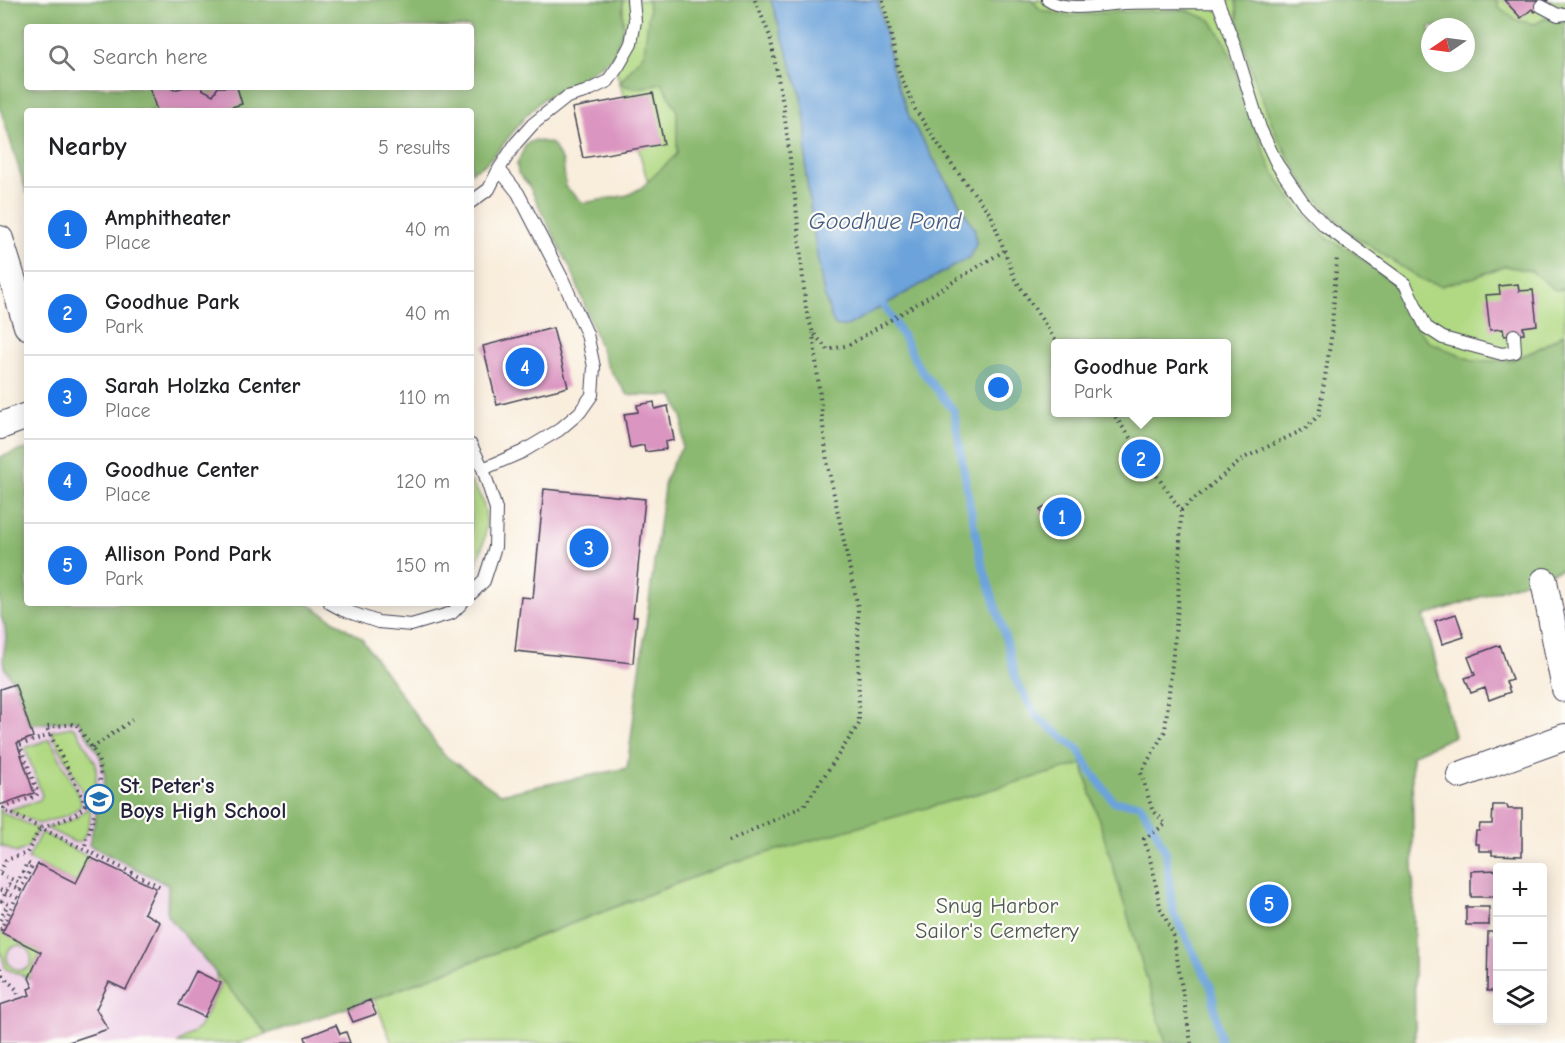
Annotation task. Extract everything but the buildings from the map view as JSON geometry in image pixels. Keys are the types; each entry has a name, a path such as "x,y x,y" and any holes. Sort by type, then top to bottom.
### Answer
{"street":[{"path":"0,239 24,316"},
{"path":"0,426 24,417"},
{"path":"1544,581 1565,689"},
{"path":"1460,775 1565,737"}],"lane":[{"path":"474,200 489,189 498,169 533,124 567,97 585,92 608,81 631,44 635,21 633,0"},
{"path":"1048,0 1052,3 1077,7 1125,3 1218,1 1260,128 1277,164 1305,205 1325,226 1405,284 1426,327 1443,338 1502,354 1515,352 1515,335"},
{"path":"1541,6 1558,15 1565,14"},
{"path":"483,469 522,452 559,430 580,412 592,395 594,367 587,334 562,278 518,193 498,169"},
{"path":"474,451 483,469 496,508 495,547 484,581 474,591"},
{"path":"336,606 378,622 411,625 452,613 459,606"}],"path":[{"path":"729,841 804,806 859,724 858,607 827,462 813,333 806,310 783,104 770,36 755,0"},
{"path":"883,0 899,72 915,109 952,165 991,215 1015,279 1055,339"},
{"path":"1181,510 1244,458 1305,429 1319,415 1331,339 1337,235"},
{"path":"813,333 828,350 849,345 1004,251"},
{"path":"1116,417 1181,510 1178,606 1165,731 1142,773 1152,809 1166,824 1144,839 1160,907 1173,934 1191,1043"},
{"path":"92,748 132,720"},
{"path":"84,805 82,796 46,728 76,724 99,762 96,801 84,849"},
{"path":"50,735 20,745 38,793 4,810 163,888"},
{"path":"0,920 8,904 2,901 9,885 20,890 32,866 27,863 18,882 0,873 6,860 27,853 40,828 67,819 80,811 84,805 96,801"},
{"path":"0,890 18,899 0,929"},
{"path":"0,968 2,975 16,990 19,999"},
{"path":"0,984 2,975"}],"shaded area":[{"name":"St. Peter's Boys High School","path":"24,450 24,606 29,606 254,995 267,1034 239,1043 0,1043 0,457"}],"green space":[{"path":"0,0 623,0 623,30 613,57 576,82 543,99 524,118 498,151 484,165 474,170 474,108 24,108 24,184 0,108"},
{"name":"Snug Harbor Sailor's Cemetery","path":"596,0 1565,0 1565,568 1424,616 1454,736 1412,755 1415,1043 392,1043 374,999 728,864 680,295"},
{"path":"648,0 771,0 804,112 806,175 817,255 824,294 835,326 847,326 970,257 976,244 975,230 910,119 892,68 878,0 1032,0 1041,10 1066,16 1186,10 1211,20 1227,45 1270,167 1297,208 1327,238 1356,254 1393,284 1405,302 1410,320 1429,342 1474,361 1509,361 1534,351 1565,333 1565,568 1424,616 1454,736 1412,755 1415,1043 1166,1043 1082,764 728,864 374,999 267,1034 167,915 168,885 89,845 105,777 100,756 78,720 29,725 15,684 4,667 6,639 5,627 0,614 0,457 24,450 24,606 312,606 361,638 444,755 500,794 627,768 665,480 682,448 683,419 673,396 628,395 607,366 573,274 528,184 518,173 517,164 526,144 535,140 552,144 563,162 566,187 583,203 628,195 641,188 677,154 677,111 662,83 634,88 620,82 644,53 649,11"},
{"path":"1236,0 1497,0 1499,7 1516,20 1535,24 1546,18 1565,19 1565,289 1555,290 1531,271 1505,266 1441,286 1422,280 1350,233 1306,187 1277,136 1256,84 1239,30"},
{"path":"474,486 483,502 486,521 479,558 474,569"},
{"path":"72,727 76,729 96,764 96,788 90,798 84,795 51,731"},
{"path":"50,739 80,798 81,806 68,815 39,824 8,810 40,800 42,795 25,748"},
{"path":"0,807 2,812 38,829 27,848 16,853 1,845 0,847"},
{"path":"87,808 90,809 90,822 80,842 74,842 46,828 74,819"},
{"path":"41,832 89,857 76,883 28,859"},
{"path":"0,931 41,952 29,978 6,969 0,950","holes":["20,945 28,949 31,958 27,969 15,969 10,965 7,960 10,949"]},
{"path":"215,970 267,1034 240,1043 178,1043 199,1028 221,984 217,981"}],"water":[{"name":"Goodhue Pond","path":"771,0 878,0 892,68 910,119 975,230 976,244 970,257 847,326 835,326 824,294 806,175 804,112"}],"waterway":[{"path":"884,305 918,366 954,411 981,560 1008,646 1016,681 1037,717 1079,750 1090,770 1114,802 1140,804 1156,831 1166,853 1173,912 1211,987 1221,1043"}],"place":[{"name":"Goodhue Center","path":"525,367"},
{"name":"Goodhue Park","path":"1141,459"},
{"name":"Amphitheater","path":"1062,517"},
{"name":"Sarah Holzka Center","path":"589,548"},
{"name":"St. Peter's Boys High School","path":"99,799"},
{"name":"Allison Pond Park","path":"1269,904"}]}
